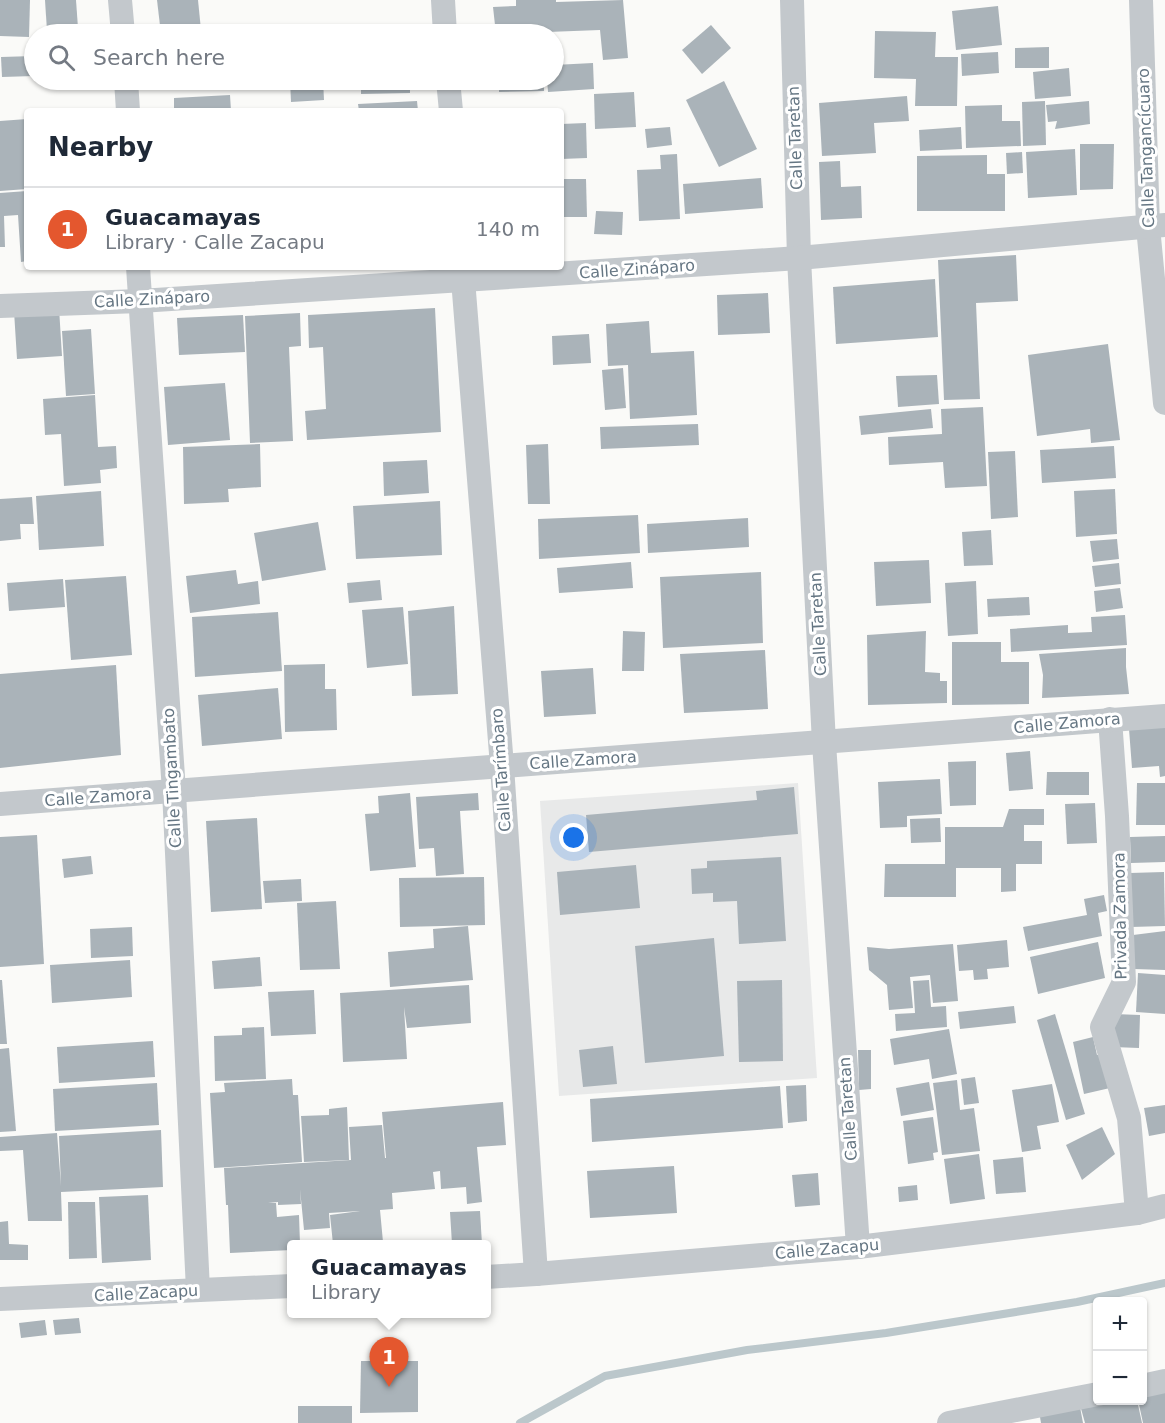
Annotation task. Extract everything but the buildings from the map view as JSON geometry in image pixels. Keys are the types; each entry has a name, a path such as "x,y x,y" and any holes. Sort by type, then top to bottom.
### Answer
{"street":[{"path":"120,0 122,24"},
{"path":"442,0 444,24"},
{"name":"Calle Taretan","path":"792,0 799,258 824,743 858,1247"},
{"name":"Calle Tangancícuaro","path":"1141,0 1165,403"},
{"path":"127,90 128,108"},
{"path":"449,90 451,108"},
{"name":"Calle Zináparo","path":"564,269 799,258 1156,226"},
{"name":"Calle Tingambato","path":"138,270 174,791 198,1290"},
{"name":"Calle Zináparo","path":"0,306 140,301 463,274 547,270"},
{"name":"Calle Tarímbaro","path":"463,274 502,766 536,1274"},
{"name":"Calle Zamora","path":"0,804 1165,716"},
{"name":"Privada Zamora","path":"1110,719 1117,816 1124,982 1102,1027 1129,1118 1137,1213"},
{"name":"Calle Zacapu","path":"491,1276 858,1247 1137,1213 1165,1206"},
{"name":"Calle Zacapu","path":"0,1299 287,1286"},
{"path":"1147,1385 1165,1381"},
{"path":"949,1423 1093,1395"}],"shaded area":[{"path":"798,783 817,1078 559,1096 540,801"}],"waterway":[{"path":"520,1423 605,1376 747,1350 886,1333 1077,1302 1165,1283"}],"place":[{"name":"Guacamayas","path":"389,1387"}]}
